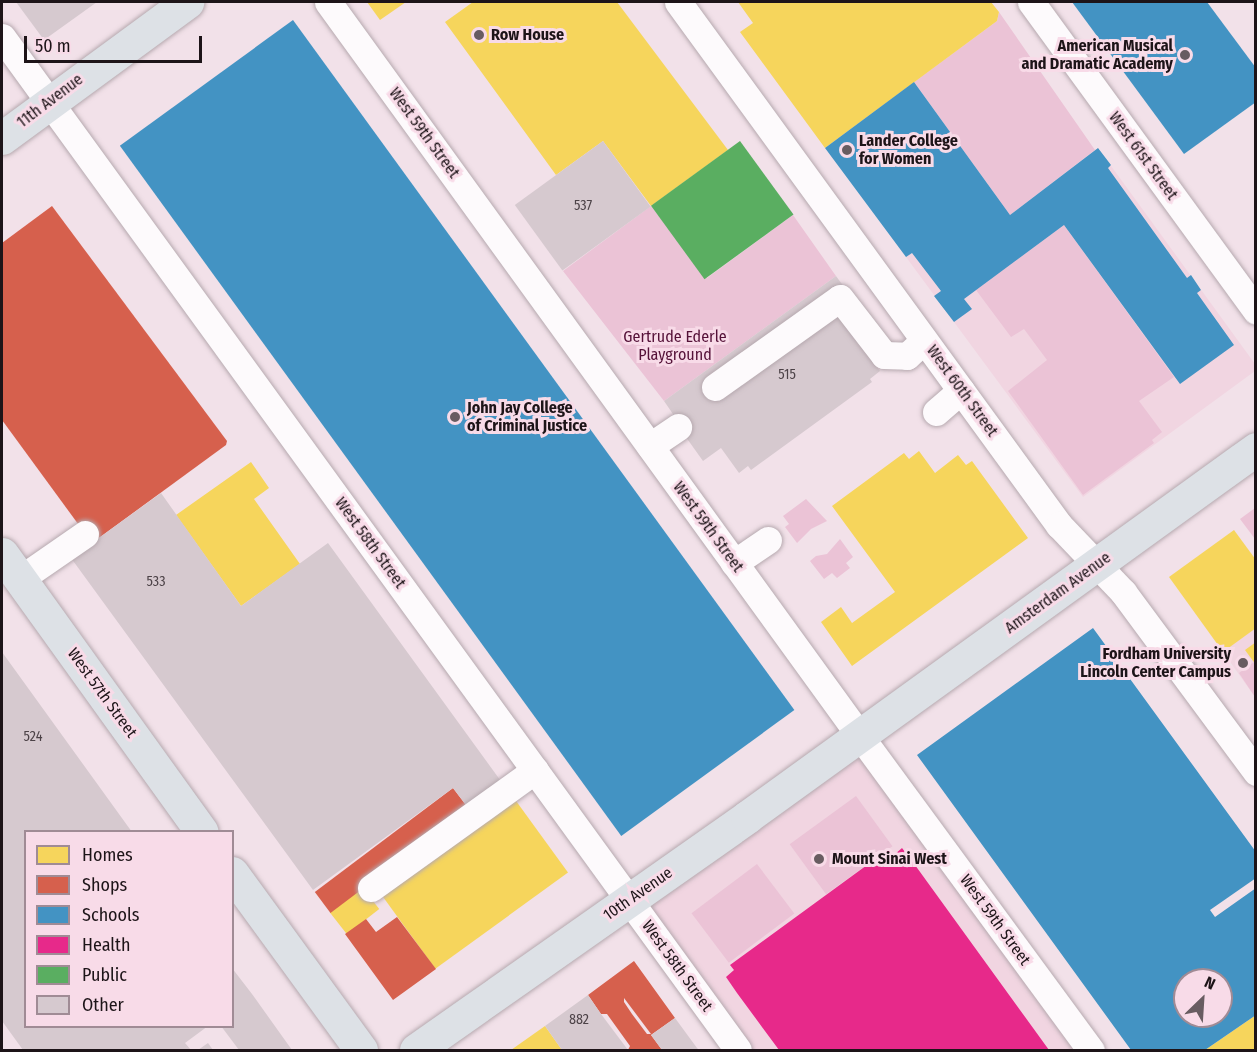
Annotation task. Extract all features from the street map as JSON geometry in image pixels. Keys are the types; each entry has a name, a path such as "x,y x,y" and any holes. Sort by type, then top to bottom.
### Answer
{"main road":[{"name":"11th Avenue","path":"2,138 187,2"},
{"name":"Amsterdam Avenue","path":"860,736 1256,449"},
{"name":"West 57th Street","path":"11,567 201,830"},
{"name":"10th Avenue","path":"416,1050 860,736"},
{"path":"234,876 361,1050"}],"street":[{"name":"West 59th Street","path":"328,2 734,563 1091,1050"},
{"name":"West 60th Street","path":"678,2 1059,525 1123,592 1256,772"},
{"name":"West 61st Street","path":"1030,2 1256,311"},
{"name":"West 58th Street","path":"2,37 738,1050"},
{"path":"715,387 840,298 884,356 907,356 924,340"},
{"path":"936,412 961,390"},
{"path":"650,446 678,427"},
{"path":"11,567 85,534"},
{"path":"734,563 768,540"},
{"path":"371,888 535,770"}],"shaded area":[{"path":"1098,148 1255,364 1255,371 1083,497 906,257 994,193 1010,215"},
{"name":"Fordham University Lincoln Center Campus","path":"1255,628 1255,697 1223,652"},
{"name":"Mount Sinai West","path":"860,736 1091,1050 738,1050 630,900"}],"green space":[{"path":"999,12 1095,150 1010,215 914,82 997,21"},
{"name":"Gertrude Ederle Playground","path":"651,206 707,278 793,215 836,276 664,401 563,271"},
{"path":"1064,225 1174,377 1139,401 1162,432 1152,440 1154,443 1083,495 1008,391 1047,360 1024,329 1011,337 976,290"},
{"path":"806,499 827,521 811,529 797,543 785,527 789,524 783,516"},
{"path":"1255,508 1255,539 1240,519"},
{"path":"840,539 853,557 846,563 850,568 837,578 832,573 824,579 810,561 816,556 827,554"},
{"path":"1254,662 1255,664 1255,697 1239,673"},
{"path":"856,796 892,846 826,894 790,844"},
{"path":"757,864 794,914 729,963 692,913"}],"building: Homes":[{"path":"367,2 406,2 380,20"},
{"path":"473,2 617,2 728,150 651,206 603,141 556,175 445,22"},
{"path":"738,2 991,2 999,12 997,21 825,148 740,32 753,23"},
{"path":"919,451 935,473 958,455 966,465 972,461 1028,538 852,666 821,622 841,607 852,623 895,592 832,506 904,453 909,459"},
{"path":"251,462 269,488 254,499 300,564 241,606 176,515"},
{"path":"1234,530 1256,560 1256,628 1223,652 1169,577"},
{"path":"1256,642 1256,665 1245,650"},
{"path":"511,794 568,872 435,969 378,890"},
{"path":"362,887 379,909 347,934 330,912"},
{"path":"1256,1015 1256,1050 1205,1050"},
{"path":"545,1026 562,1050 511,1050"}],"building: Shops":[{"path":"52,206 227,441 226,445 92,543 2,420 2,243"},
{"path":"453,788 469,809 330,913 315,892"},
{"path":"397,917 436,969 393,1000 345,934 366,919 376,932"},
{"path":"634,961 675,1018 651,1035 662,1050 628,1050 630,1046 607,1014 601,1014 588,995","holes":["624,998 651,1034 647,1034 624,1002"]}],"building: Schools":[{"path":"1072,2 1207,2 1256,68 1256,102 1184,154"},
{"name":"John Jay College of Criminal Justice","path":"293,20 794,710 621,836 120,146"},
{"path":"914,82 1010,215 1098,148 1111,165 1108,168 1187,278 1191,275 1201,290 1197,293 1234,345 1180,384 1064,225 964,299 972,309 954,322 934,296 941,291 912,253 906,257 825,148"},
{"path":"1093,628 1256,852 1256,878 1210,910 1215,917 1256,888 1256,1015 1205,1050 1131,1050 917,755"}],"building: Health":[{"path":"902,848 1049,1050 779,1050 737,993 726,977 734,970 730,965 889,849 894,855"}],"building: Public":[{"path":"740,141 793,215 704,279 651,206"}],"building: Other":[{"path":"16,2 97,2 44,40"},
{"path":"603,141 651,207 562,271 515,205"},
{"path":"836,276 860,309 844,321 880,371 870,379 872,382 751,470 748,466 739,473 721,448 703,461 673,419 675,417 664,401"},
{"path":"161,493 241,606 328,543 503,784 469,809 453,788 313,890 71,558"},
{"path":"2,652 131,830 24,830 24,1028 205,1028 185,1043 191,1050 23,1050 2,1021"},
{"path":"234,971 292,1050 239,1050 222,1028 234,1028"},
{"path":"588,995 628,1050 562,1050 545,1026"},
{"path":"675,1018 699,1050 662,1050 651,1035"},
{"path":"208,1043 213,1050 198,1050"}],"place":[{"name":"Row House","path":"479,35"},
{"name":"American Musical and Dramatic Academy","path":"1185,55"},
{"name":"Lander College for Women","path":"847,150"},
{"name":"John Jay College of Criminal Justice","path":"455,417"},
{"name":"Fordham University Lincoln Center Campus","path":"1243,663"},
{"name":"Mount Sinai West","path":"819,859"}]}
